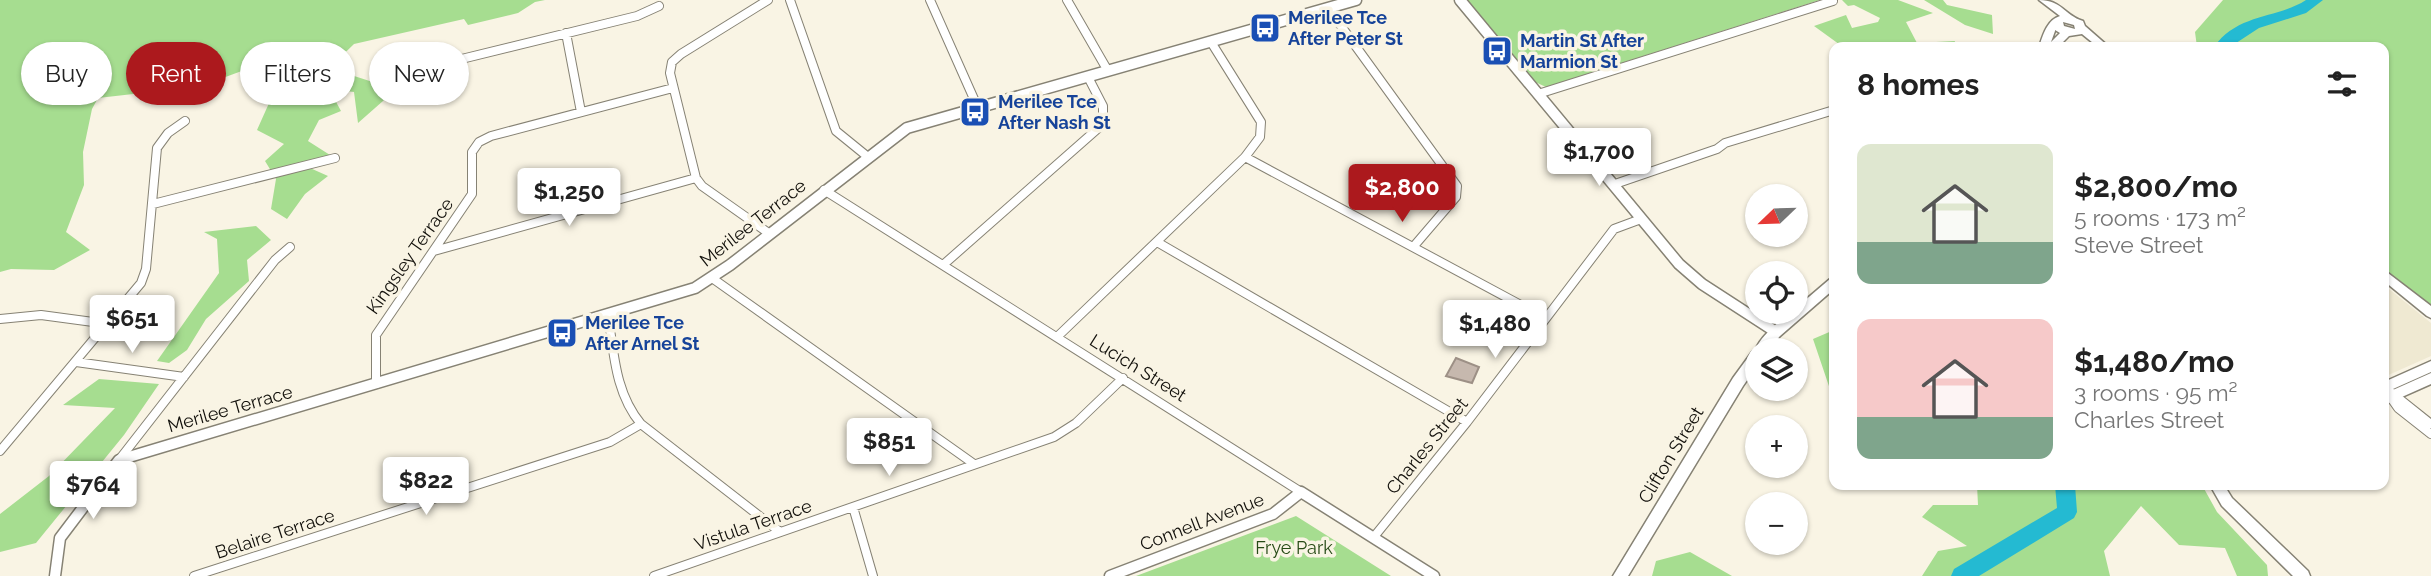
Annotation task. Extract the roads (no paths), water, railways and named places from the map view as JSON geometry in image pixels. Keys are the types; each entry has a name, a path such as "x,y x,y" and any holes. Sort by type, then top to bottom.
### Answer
{"main road":[{"path":"2036,0 2057,21 2089,42"},
{"path":"2044,0 2071,19 2073,31"},
{"path":"2046,42 2057,21 2071,19"},
{"path":"2059,42 2073,31"},
{"path":"2073,31 2094,42"},
{"path":"2389,279 2431,313"},
{"path":"1771,338 1829,286"},
{"path":"2389,394 2431,366"},
{"name":"Clifton Street","path":"1620,576 1745,372"},
{"path":"2389,395 2431,378"},
{"path":"2220,490 2227,502 2303,576"}],"street":[{"path":"768,0 676,59 670,70 696,178 702,186 770,234"},
{"path":"790,0 836,131 868,157"},
{"path":"930,0 978,108"},
{"path":"1067,0 1108,71"},
{"name":"Merilee Terrace","path":"118,460 688,290 712,278 907,128 1356,0"},
{"path":"1460,0 1679,264 1702,284 1776,332"},
{"path":"1538,94 1833,1"},
{"path":"469,57 637,16 659,6"},
{"path":"1328,8 1457,186 1455,197 1414,246"},
{"path":"566,33 580,113"},
{"path":"1057,337 1245,157 1261,137 1261,122 1211,42"},
{"path":"943,265 1103,124 1106,116 1104,107 1088,77"},
{"name":"Kingsley Terrace","path":"376,384 376,335 472,194 474,146 491,136 673,88"},
{"path":"1615,184 1717,149 1726,143 1829,112"},
{"path":"0,451 108,324 144,277 157,148 168,132 185,121"},
{"path":"1245,157 1545,318"},
{"path":"153,204 335,158"},
{"path":"434,251 696,178"},
{"name":"Lucich Street","path":"824,190 1434,576"},
{"name":"Charles Street","path":"1373,538 1467,422 1614,229 1641,219"},
{"path":"1157,242 1467,422"},
{"path":"55,576 60,538 275,260 290,247"},
{"path":"712,278 974,464"},
{"path":"0,319 41,315 108,324"},
{"path":"608,315 625,403 641,424 780,532"},
{"path":"76,362 184,377"},
{"name":"Vistula Terrace","path":"654,576 1054,437 1076,423 1123,378"},
{"path":"2389,396 2431,424"},
{"path":"2389,396 2431,434"},
{"name":"Belaire Terrace","path":"194,576 610,442 641,424"},
{"name":"Connell Avenue","path":"1110,576 1273,514 1301,492"},
{"path":"853,507 873,576"}],"waterway":[{"path":"2227,42 2253,24 2300,10 2316,0"},
{"path":"1961,576 2067,512 2065,490"}],"place":[{"name":"Merilee Tce After Peter St","path":"1265,28"},
{"name":"Martin St After Marmion St","path":"1497,51"},
{"name":"Merilee Tce After Nash St","path":"975,112"},
{"name":"Merilee Tce After Arnel St","path":"562,333"}],"park label":[{"name":"Frye Park","path":"1294,548"}]}
